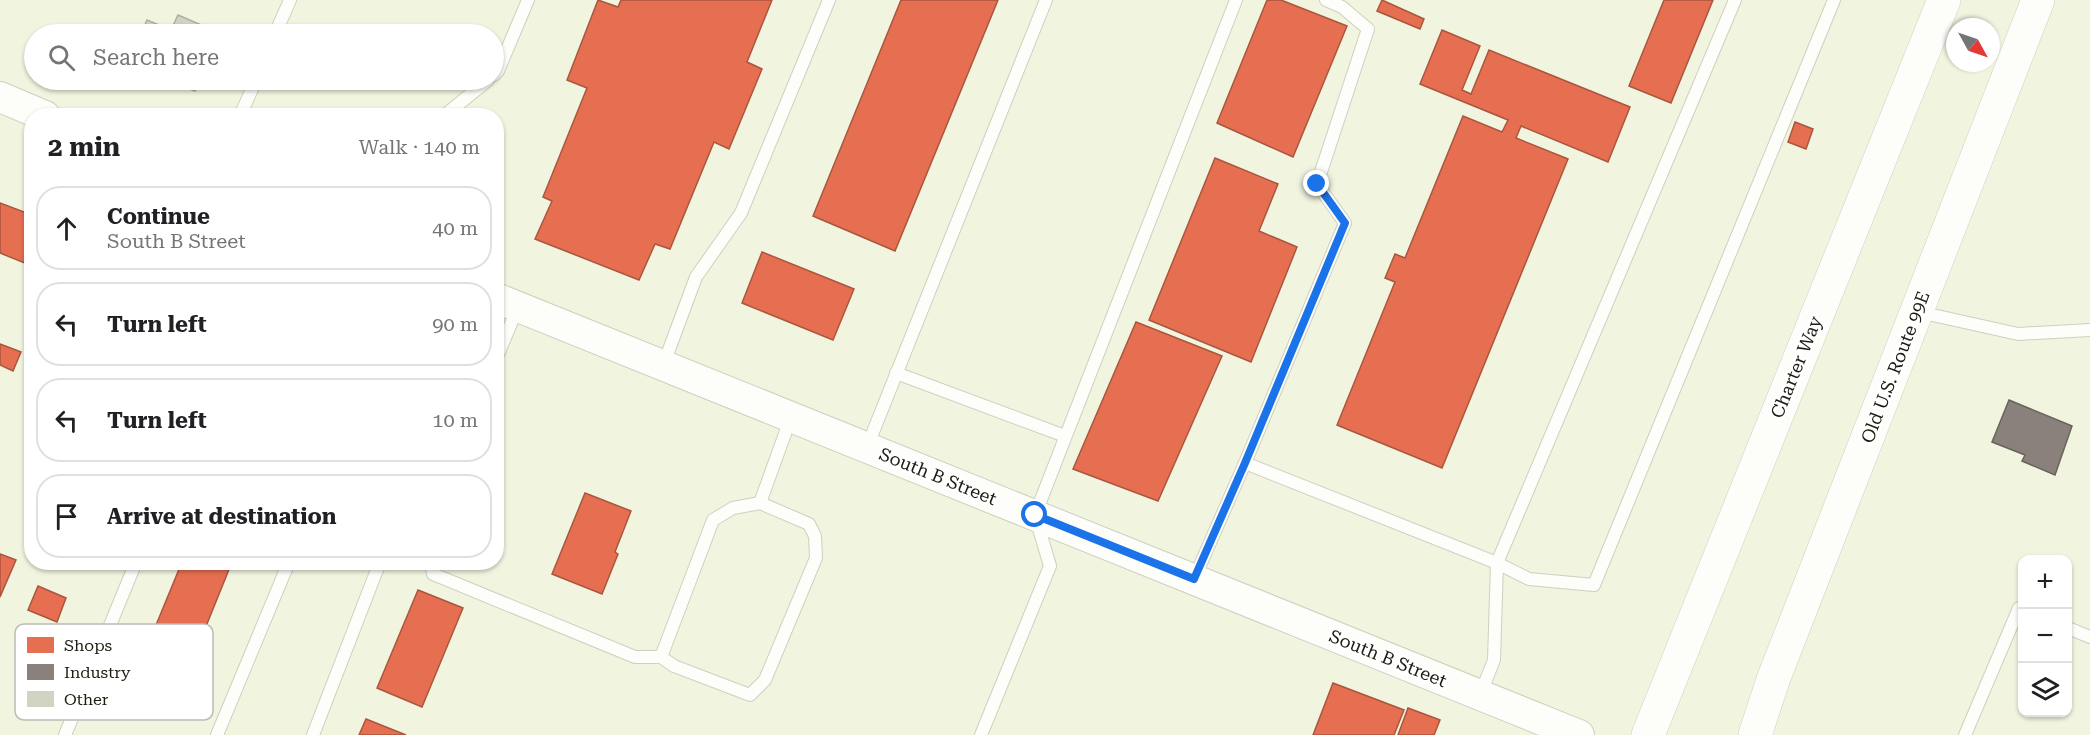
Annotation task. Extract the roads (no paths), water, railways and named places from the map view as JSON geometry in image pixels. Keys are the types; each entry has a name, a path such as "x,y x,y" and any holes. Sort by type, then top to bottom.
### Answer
{"main road":[{"name":"Charter Way","path":"1648,735 1944,0"},
{"name":"Old U.S. Route 99E","path":"1755,735 1773,680 2038,0"}],"street":[{"path":"0,97 26,108"},
{"name":"South B Street","path":"507,303 1579,735"}],"lane":[{"path":"279,24 290,0"},
{"path":"504,57 528,0"},
{"path":"663,366 696,277 741,213 829,0"},
{"path":"867,448 1046,0"},
{"path":"981,735 1050,566 1035,515 1236,0"},
{"path":"1194,579 1345,223 1317,184 1368,29 1342,7 1326,0"},
{"path":"1479,695 1494,660 1497,563 1735,0"},
{"path":"1245,463 1497,563 1529,579 1594,585 1834,0"},
{"path":"244,108 252,90"},
{"path":"454,108 476,90"},
{"path":"504,318 507,303"},
{"path":"1917,311 2018,333 2090,330"},
{"path":"896,373 1065,436"},
{"path":"760,503 791,417"},
{"path":"432,570 433,574 635,657 661,657 674,666 750,695 765,680 816,558 815,536 809,524 760,503 733,508 713,520 661,657"},
{"path":"111,624 133,570"},
{"path":"217,735 286,570"},
{"path":"314,735 377,570"},
{"path":"1965,735 2018,610"},
{"path":"2072,630 2090,638"},
{"path":"65,735 71,720"}]}
